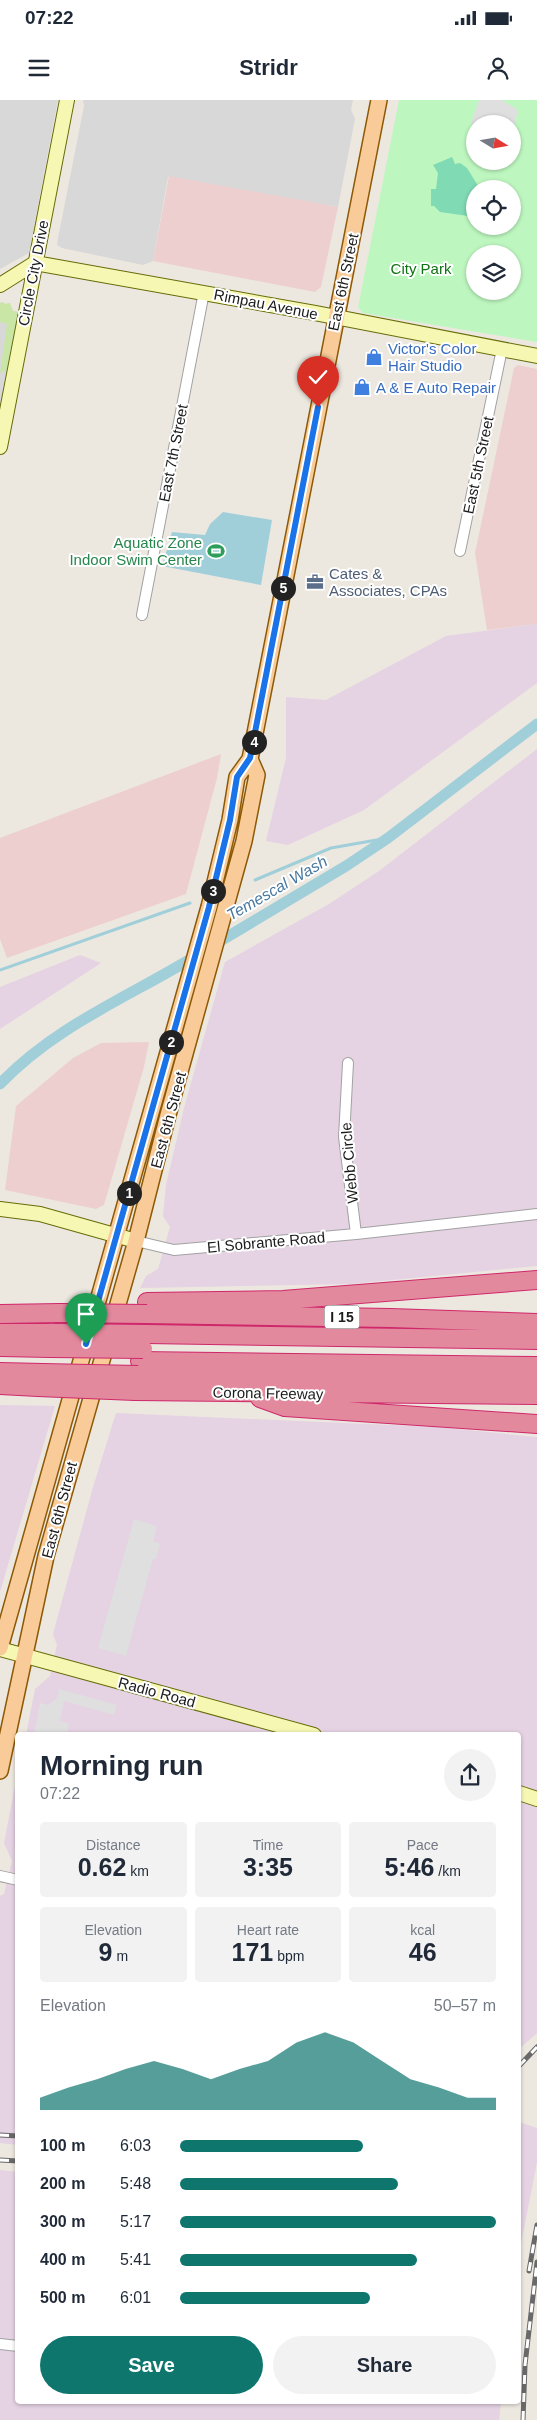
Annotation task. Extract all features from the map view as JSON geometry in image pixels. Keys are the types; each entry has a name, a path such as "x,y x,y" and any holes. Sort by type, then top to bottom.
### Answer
{"highway":[{"path":"0,1314 96,1313 123,1302 147,1308 283,1300 537,1280"},
{"name":"I 15","path":"147,1308 537,1324"},
{"path":"0,1333 46,1360"},
{"path":"140,1362 537,1340"},
{"path":"0,1347 46,1360 140,1362 537,1380"},
{"path":"140,1362 537,1354"},
{"path":"0,1358 140,1362 537,1366"},
{"path":"0,1372 46,1360"},
{"name":"Corona Freeway","path":"0,1386 46,1360 140,1362 248,1394 537,1395"},
{"path":"248,1394 285,1407 537,1424"}],"main road":[{"name":"East 6th Street","path":"0,1649 208,913 227,834 237,777 250,758 379,100"},
{"name":"East 6th Street","path":"0,1772 49,1547 136,1241 168,1115 244,841 257,775 250,758"}],"street":[{"name":"Circle City Drive","path":"0,447 67,100"},
{"path":"0,285 35,263"},
{"name":"Rimpau Avenue","path":"35,263 204,292 537,356"},
{"name":"East 7th Street","path":"142,615 204,292"},
{"name":"East 5th Street","path":"460,551 502,349"},
{"name":"Webb Circle","path":"348,1063 344,1137 356,1234"},
{"name":"El Sobrante Road","path":"0,1209 21,1210 40,1214 174,1250 356,1234 537,1214"},
{"name":"Radio Road","path":"0,1649 303,1732"},
{"path":"521,1794 537,1798"},
{"path":"0,1876 15,1879"},
{"path":"0,2344 15,2346"}],"shaded area":[{"path":"0,100 58,100 29,253 0,269"},
{"path":"83,100 353,100 351,110 355,119 338,207 168,177 153,261 143,265 62,248 57,245 84,106"},
{"path":"479,100 502,100 518,110 517,115 474,115"},
{"path":"169,176 338,207 321,287 315,292 153,261"},
{"path":"3,302 5,304 10,303 13,311 18,312 0,406 0,303"},
{"path":"518,365 537,369 537,624 487,630 475,553 514,368"},
{"path":"537,624 537,683 364,810 288,845 266,841 286,758 286,697 326,700 446,636"},
{"path":"537,749 537,1266 351,1284 140,1288 146,1276 158,1269 170,1227 163,1216 166,1185 184,1108 225,962 329,904 379,871"},
{"path":"221,754 217,778 186,894 7,958 0,939 0,838"},
{"path":"80,955 101,963 0,1029 0,987"},
{"path":"149,1042 144,1067 104,1205 96,1209 5,1190 16,1106 73,1058 101,1043"},
{"path":"0,1405 55,1406 0,1592"},
{"path":"116,1413 436,1427 537,1437 537,2033 521,2047 521,1732 27,1732 35,1689 50,1676 57,1645 53,1634 93,1487"},
{"path":"134,1519 157,1526 153,1541 160,1544 156,1559 153,1559 126,1656 98,1648"},
{"path":"59,1689 117,1705 114,1715 64,1701 60,1721 69,1724 68,1732 35,1732 40,1703 48,1705 57,1698"},
{"path":"15,1785 15,2145 0,2143 0,1896 4,1894 12,1861 4,1843"},
{"path":"521,2123 537,2128 537,2162 521,2244"},
{"path":"0,2170 15,2172 15,2404 501,2404 499,2420 0,2420"}],"green space":[{"name":"City Park","path":"399,100 537,100 537,342 363,313 358,307"},
{"path":"452,157 455,164 460,163 468,170 474,180 466,180 466,216 440,212 434,206 431,206 431,189 436,189 438,173 433,165"},
{"path":"3,302 5,304 10,303 13,311 18,312 7,370 0,373 7,324 0,322 0,303"}],"water":[{"name":"Aquatic Zone Indoor Swim Center","path":"223,512 272,520 261,585 162,566 172,532 205,535 210,524"}],"waterway":[{"name":"Temescal Wash","path":"212,946 346,866 388,838 537,724"},
{"path":"255,880 331,848 388,838"},
{"path":"0,970 190,903"},
{"name":"Temescal Wash","path":"0,1084 22,1063 70,1028 199,954"}],"railway":[{"path":"521,2064 537,2047"},
{"path":"0,2135 15,2136"},
{"path":"0,2160 15,2161"},
{"path":"529,2271 537,2225"},
{"path":"523,2420 525,2365 537,2262"}],"place":[{"name":"Victor's Color Hair Studio","path":"374,357"},
{"name":"A & E Auto Repair","path":"362,387"},
{"name":"Aquatic Zone Indoor Swim Center","path":"216,551"},
{"name":"Cates & Associates, CPAs","path":"315,582"}],"route":[{"path":"86,1344 221,862 237,777 250,758 318,407"}]}
